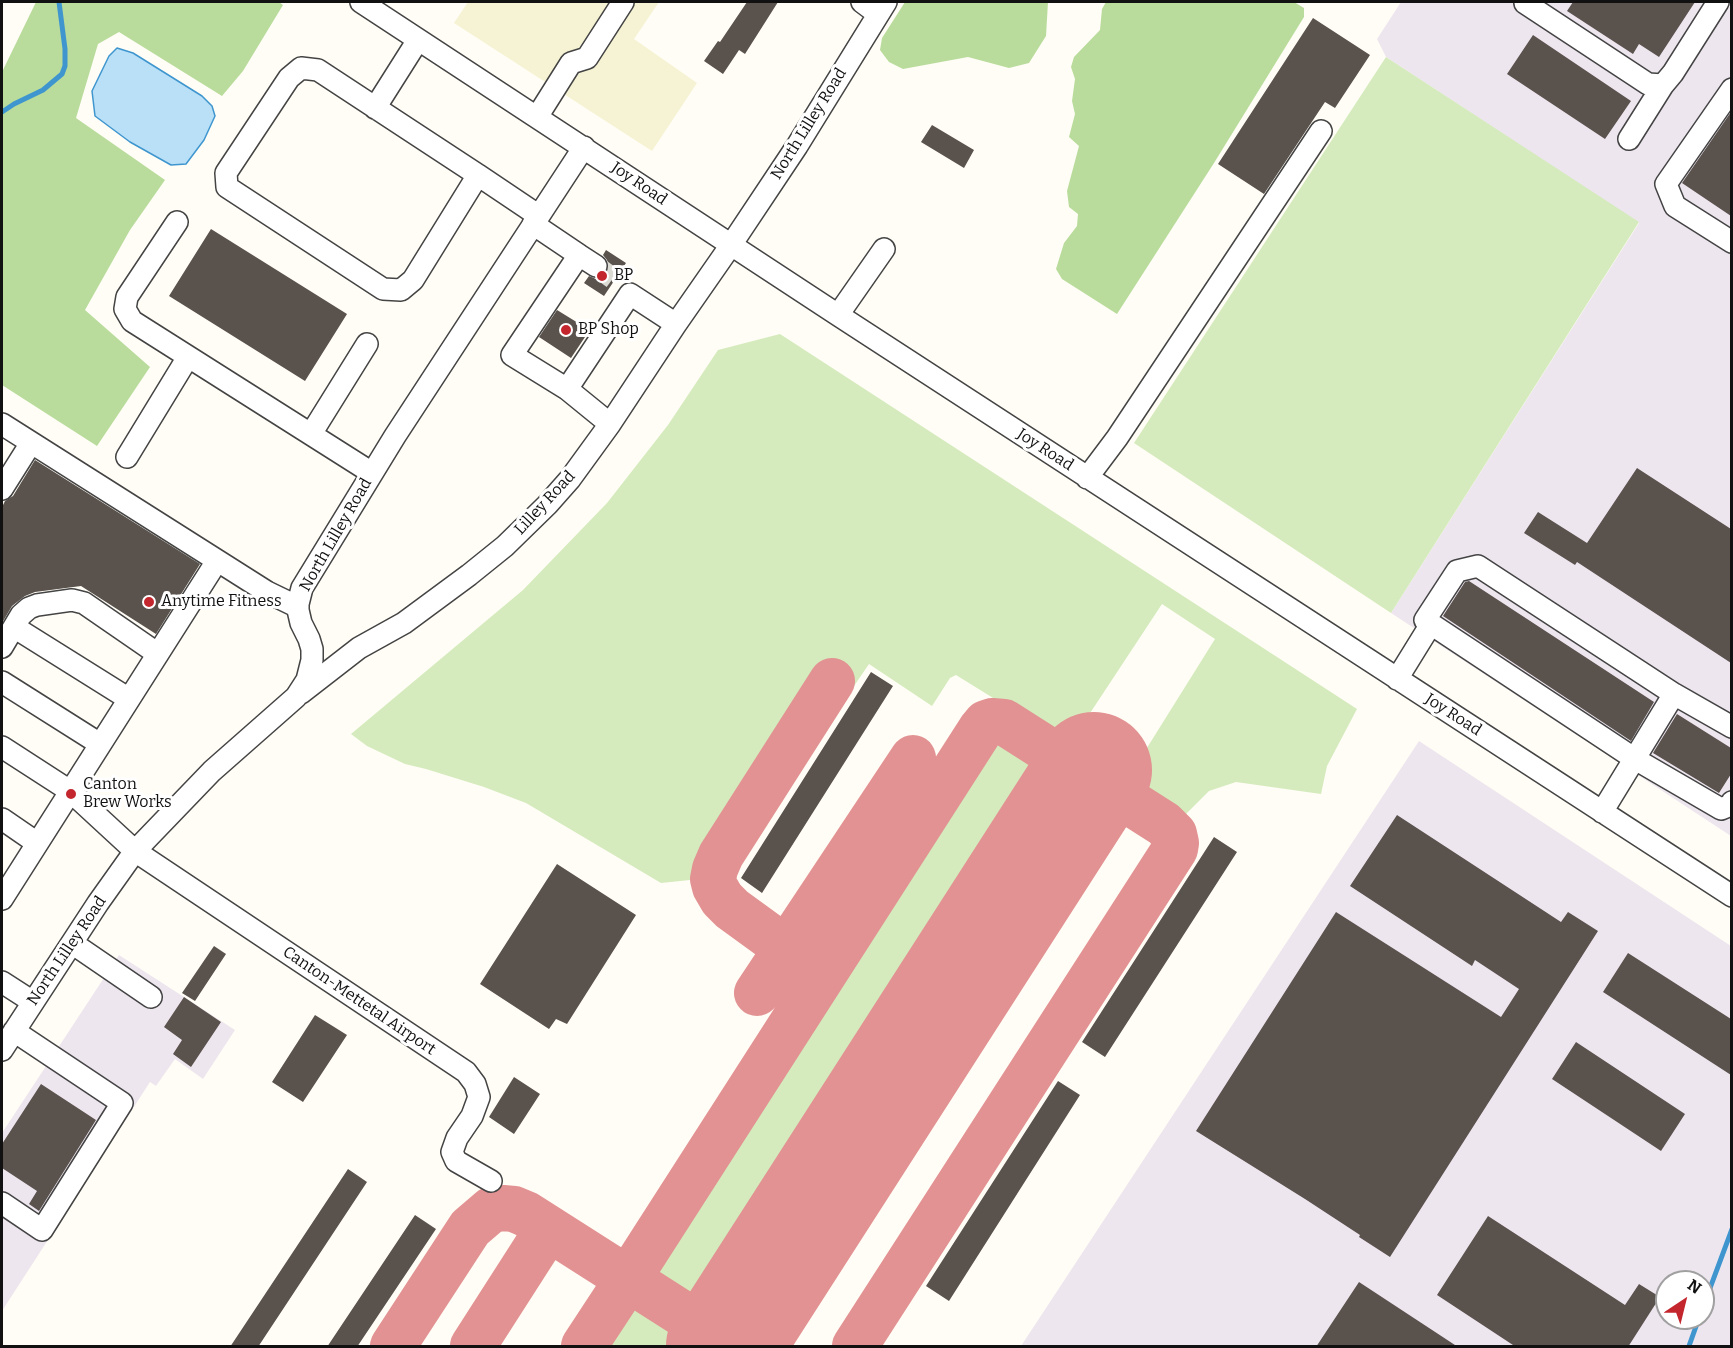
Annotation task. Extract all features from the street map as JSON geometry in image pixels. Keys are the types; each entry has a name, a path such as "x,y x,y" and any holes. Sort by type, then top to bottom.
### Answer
{"street":[{"name":"Joy Road","path":"361,2 1731,896"},
{"path":"537,117 571,63 587,58 623,2"},
{"path":"1525,2 1648,84 1663,85"},
{"path":"1629,140 1718,2"},
{"name":"North Lilley Road","path":"731,245 796,146 875,6"},
{"path":"375,108 418,40"},
{"path":"478,175 413,280 400,290 383,289 227,187 226,173 289,78 301,68 318,70 478,175 587,261 512,355 567,389 610,424"},
{"path":"1731,89 1666,184 1675,206 1731,242"},
{"path":"1088,478 1118,438 1321,130"},
{"name":"North Lilley Road","path":"2,1050 135,851 212,771 296,697 307,680 312,660 309,639 301,623 298,607 302,588 372,473 584,147"},
{"path":"177,222 127,297 125,309 132,321 372,473"},
{"name":"Lilley Road","path":"296,697 359,648 404,623 469,575 505,546 547,505 570,479 610,424 731,245"},
{"path":"838,315 884,249"},
{"path":"567,389 622,287 676,324"},
{"path":"310,434 367,344"},
{"path":"127,457 188,357"},
{"path":"2,424 267,592 298,607"},
{"path":"2,489 31,443"},
{"path":"4,891 217,561"},
{"path":"1731,728 1674,694 1478,566 1457,571 1425,620 1635,759 1721,809 1731,805 1731,802"},
{"path":"2,647 21,615 29,608 72,600 84,603 158,654"},
{"path":"1397,679 1431,624"},
{"path":"14,627 129,699"},
{"path":"2,682 100,744"},
{"path":"1602,812 1674,694"},
{"path":"2,747 70,791 135,851"},
{"path":"2,819 37,843"},
{"name":"Canton-Mettetal Airport","path":"135,851 466,1072 475,1084 479,1097 472,1116 457,1138 452,1152 456,1161 491,1181"},
{"path":"72,943 152,997"},
{"path":"2,982 33,1002"},
{"path":"2,1203 42,1230 122,1103 14,1031"}],"shaded area":[{"path":"468,2 659,2 634,39 697,83 652,151 454,23"},
{"path":"1401,2 1731,2 1731,836 1391,613 1639,223 1386,57 1377,39"},
{"path":"1419,741 1731,946 1731,1346 1021,1346"},
{"path":"119,955 235,1030 203,1079 175,1059 156,1086 150,1082 2,1311 2,1133"}],"green space":[{"path":"36,2 279,2 283,5 243,71 222,96 119,32 98,44 76,118 165,180 130,230 85,310 150,367 97,446 2,385 2,72"},
{"path":"905,2 1048,2 1046,36 1029,63 1009,68 968,57 903,69 889,62 880,50 882,38"},
{"path":"1106,2 1294,2 1304,8 1304,17 1117,314 1062,279 1056,269 1064,243 1077,226 1078,214 1069,207 1067,191 1079,146 1069,137 1075,114 1072,101 1075,79 1071,67 1074,57 1100,30 1102,9"},
{"path":"1386,57 1639,222 1391,613 1134,443"},
{"path":"780,334 1357,709 1327,766 1321,794 1236,782 1209,791 1180,820 1125,783 1215,639 1162,604 1069,745 956,675 950,678 932,706 869,664 854,686 827,669 820,676 702,864 700,875 690,880 661,883 526,803 484,787 405,764 367,746 351,734 523,590 607,503 668,425 718,350"},
{"path":"998,742 1026,752 1043,767 1045,776 1043,787 718,1292 706,1304 685,1296 655,1272 674,1227 976,760"},
{"path":"634,1304 670,1321 689,1338 686,1346 597,1346 604,1335"}],"water":[{"path":"117,48 133,53 202,96 212,106 215,116 204,140 186,164 171,165 130,142 95,116 92,91 109,56"}],"building":[{"path":"747,2 778,2 745,54 739,50 723,74 704,61"},
{"path":"1573,2 1695,2 1659,57 1639,44 1633,54 1567,11"},
{"path":"1313,18 1370,55 1335,108 1325,102 1264,194 1218,164"},
{"path":"1533,35 1631,101 1605,139 1507,74"},
{"path":"1731,112 1731,216 1682,183"},
{"path":"932,125 974,150 964,168 921,142"},
{"path":"211,229 347,314 305,381 169,296"},
{"path":"606,250 626,263 604,296 584,283 589,276 596,279 606,273 609,266 603,255"},
{"path":"557,310 583,326 587,334 571,358 539,337"},
{"path":"35,460 200,564 156,634 81,586 35,592 25,596 12,606 2,623 2,507 5,501 13,496"},
{"path":"1637,468 1731,529 1731,663 1577,562 1575,565 1524,533 1538,512 1587,543"},
{"path":"1469,581 1654,702 1631,741 1443,616 1465,582"},
{"path":"871,672 893,686 762,893 741,878"},
{"path":"1677,714 1731,748 1731,774 1719,793 1653,753"},
{"path":"1397,815 1561,922 1568,912 1598,931 1390,1257 1305,1199 1196,1131 1336,912 1501,1017 1519,989 1475,960 1472,966 1350,886"},
{"path":"1214,837 1237,852 1105,1057 1082,1042"},
{"path":"557,864 636,915 567,1024 556,1019 549,1029 480,984"},
{"path":"214,946 226,954 195,1001 182,993"},
{"path":"1628,953 1731,1019 1731,1075 1603,992"},
{"path":"184,997 221,1022 191,1067 173,1054 182,1040 164,1027"},
{"path":"315,1015 347,1035 303,1102 272,1082"},
{"path":"1576,1042 1685,1114 1661,1151 1552,1079"},
{"path":"514,1077 540,1094 514,1134 489,1117"},
{"path":"1058,1081 1080,1095 949,1301 926,1286"},
{"path":"41,1084 96,1120 39,1211 29,1204 37,1191 2,1168 2,1144"},
{"path":"348,1169 367,1182 258,1347 230,1347"},
{"path":"415,1215 436,1229 357,1347 327,1347"},
{"path":"1488,1216 1625,1305 1639,1284 1655,1294 1655,1305 1628,1347 1516,1347 1437,1295"},
{"path":"1359,1282 1458,1347 1316,1347"}],"waterway":[{"path":"2,112 43,90 62,74 65,66 65,49 59,2"},
{"path":"1715,1275 1732,1229"},
{"path":"1689,1346 1695,1330"}],"taxiway":[{"path":"787,949 732,909 722,899 713,879 721,855 832,681"},
{"path":"733,1346 628,1279 981,729 986,723 992,721 1004,722 1164,824 1174,834 1175,849 855,1346"},
{"path":"757,993 913,758"},
{"path":"393,1346 470,1228 491,1210 503,1208 514,1209 526,1214 628,1279 584,1346"},
{"path":"473,1346 548,1229"}],"runway":[{"path":"724,1346 1094,770"}],"tunnel":[{"path":"596,266 615,280"}],"place":[{"name":"BP","path":"602,276"},
{"name":"BP Shop","path":"566,330"},
{"name":"Anytime Fitness","path":"149,602"},
{"name":"Canton Brew Works","path":"71,794"}]}
